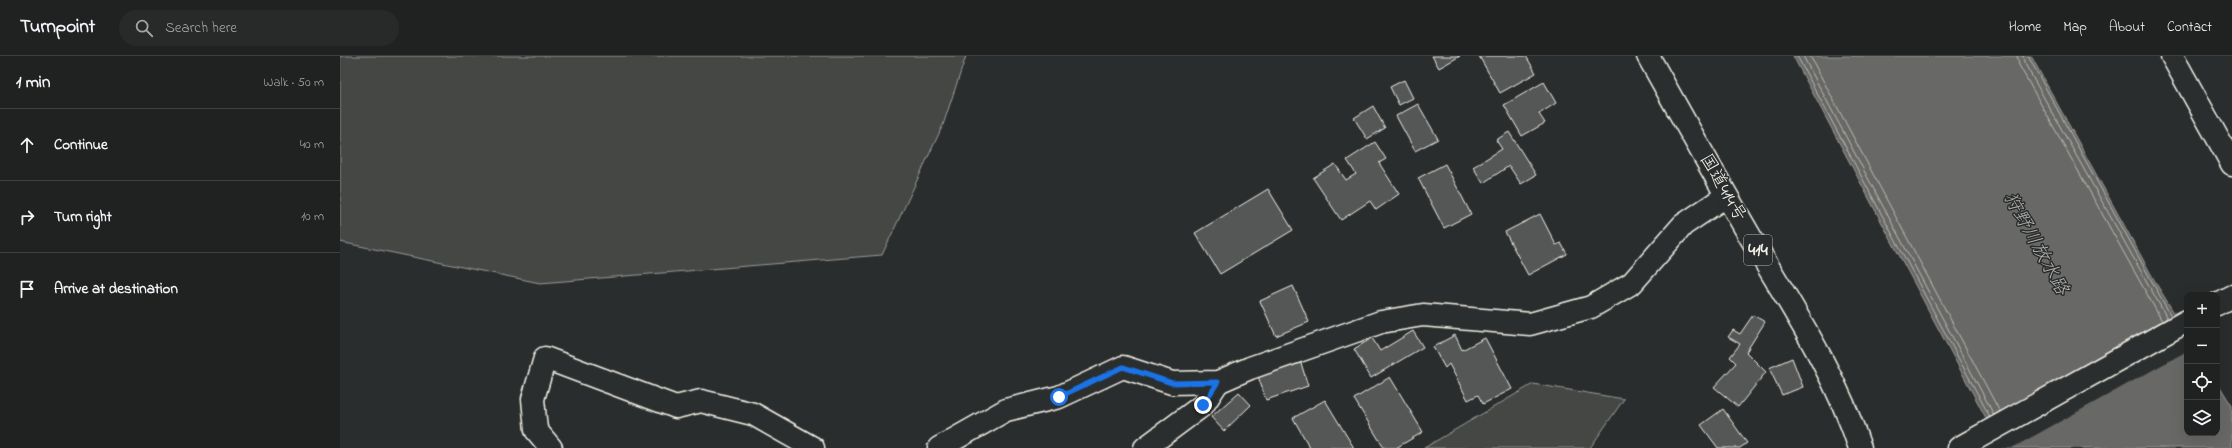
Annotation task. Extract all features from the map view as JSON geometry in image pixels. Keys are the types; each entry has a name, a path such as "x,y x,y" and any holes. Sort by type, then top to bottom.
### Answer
{"main road":[{"name":"国道414号","path":"1648,56 1726,196 1834,382 1845,405 1860,448"},
{"path":"2172,56 2232,164"},
{"path":"939,448 1006,410 1059,397 1123,367 1172,383 1218,382 1250,368 1381,322 1423,316 1530,324 1591,307 1632,283 1683,225 1726,196"},
{"path":"2220,302 2232,296"},
{"path":"1960,448 2184,323"},
{"path":"551,448 536,430 533,399 545,358 676,407 701,401 752,414 813,448"},
{"path":"1145,448 1203,405 1218,382"}],"shaded area":[{"path":"340,56 966,56 943,125 882,255 540,283 340,242"},
{"path":"1533,384 1624,399 1590,448 1424,448"}],"water":[{"name":"狩野川放水路","path":"1793,56 2031,56 2157,285 2184,329 2184,436 2220,436 2220,387 2232,406 2232,448 2002,448"}],"pier":[{"path":"2177,314 2184,325 2184,353 2012,448 2000,448 1985,420"}],"building":[{"path":"1432,56 1460,56 1439,68"},
{"path":"1479,56 1526,56 1536,73 1500,93"},
{"path":"1404,80 1413,98 1399,105 1390,87"},
{"path":"1544,82 1556,103 1539,114 1545,123 1522,136 1504,105"},
{"path":"1418,104 1438,139 1415,151 1396,116"},
{"path":"1373,106 1385,128 1367,139 1354,118"},
{"path":"1509,132 1536,175 1521,184 1509,166 1483,183 1473,167 1502,149 1496,140"},
{"path":"1375,142 1386,159 1379,163 1399,194 1376,210 1370,201 1341,220 1313,178 1335,164 1346,180 1356,174 1347,160"},
{"path":"1445,164 1471,214 1444,228 1418,178"},
{"path":"1268,189 1293,230 1220,274 1195,233"},
{"path":"1540,214 1556,245 1561,243 1567,254 1528,275 1505,232"},
{"path":"1293,286 1309,322 1276,336 1260,301"},
{"path":"1753,315 1765,322 1746,352 1766,372 1738,407 1714,387 1736,363 1730,357 1740,344 1728,337 1733,330 1740,334"},
{"path":"1413,331 1423,347 1371,378 1354,349 1372,338 1380,351"},
{"path":"1455,335 1462,350 1485,338 1512,389 1483,404 1478,395 1468,400 1449,364 1445,368 1433,347"},
{"path":"1792,358 1803,387 1782,395 1769,368"},
{"path":"1301,363 1308,386 1266,400 1258,376"},
{"path":"1390,377 1423,432 1396,448 1384,448 1354,399"},
{"path":"1239,392 1251,405 1224,431 1211,417"},
{"path":"1325,400 1354,448 1310,448 1293,418"},
{"path":"1723,409 1747,443 1740,448 1718,448 1701,425"}],"route":[{"path":"1059,397 1123,367 1172,383 1218,382 1203,405"}]}
